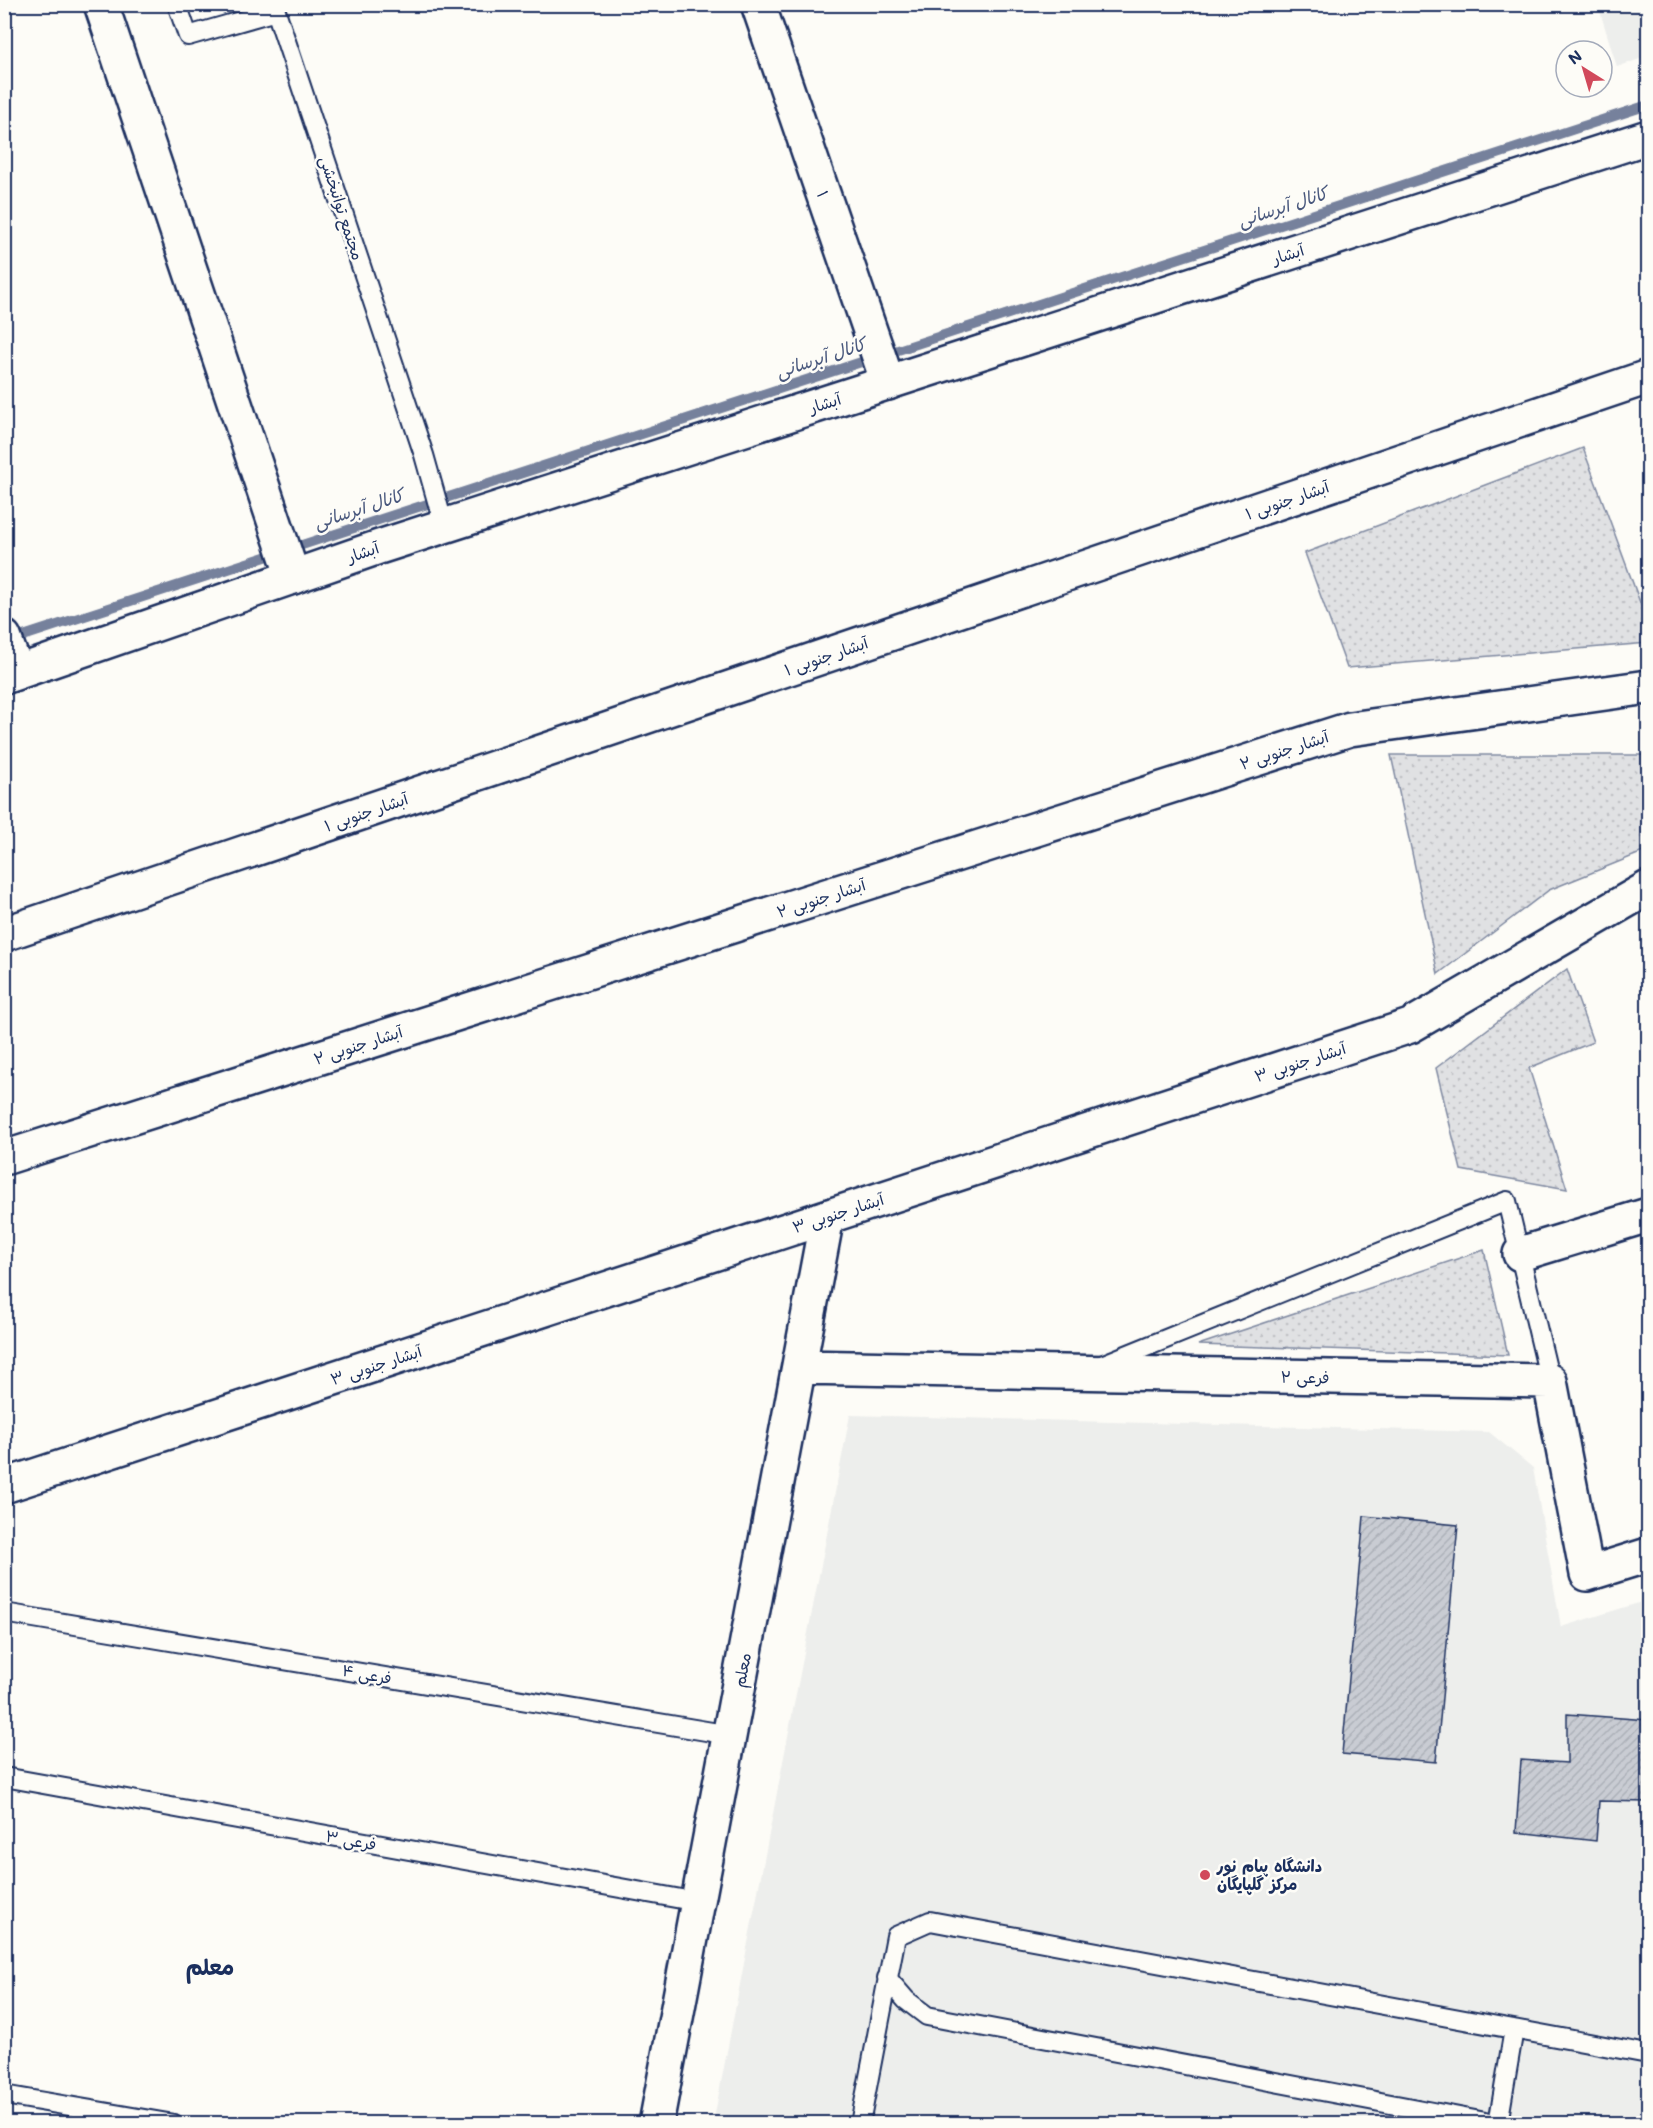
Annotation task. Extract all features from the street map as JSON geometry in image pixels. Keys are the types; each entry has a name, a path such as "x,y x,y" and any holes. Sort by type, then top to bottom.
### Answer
{"street":[{"path":"101,4 293,577"},
{"name":"۱","path":"758,4 888,383"},
{"name":"آبشار","path":"11,674 444,526 1648,137"},
{"name":"آبشار جنوبی ۱","path":"4,934 1648,377"},
{"path":"4,637 11,674"},
{"name":"آبشار جنوبی ۲","path":"4,1158 1350,729 1648,687"},
{"name":"آبشار جنوبی ۳","path":"4,1486 1410,1026 1648,888"},
{"path":"1520,1254 1648,1215"},
{"name":"معلم","path":"656,2124 827,1217"},
{"name":"فرعی ۲","path":"799,1367 1550,1382"},
{"path":"1550,1382 1587,1574 1648,1555"}],"lane":[{"name":"مجتمع توانبخشى","path":"177,4 188,36 276,11 424,455 444,526"},
{"path":"1082,1372 1507,1201 1550,1382"},
{"name":"فرعی ۴","path":"4,1613 730,1735"},
{"name":"فرعی ۳","path":"4,1777 698,1902"},
{"path":"860,2124 896,1936 930,1921 1648,2054"},
{"path":"887,1978 906,2000 927,2016 1444,2119 1497,2124 1514,2029"},
{"path":"4,2095 174,2124"}],"shaded area":[{"path":"1598,5 1648,5 1648,56 1617,67 1614,57 1614,39 1608,39"},
{"path":"1583,448 1648,624 1648,643 1347,668 1305,553"},
{"path":"1391,755 1644,755 1648,768 1648,850 1549,890 1438,974"},
{"path":"1567,969 1593,1042 1529,1068 1567,1189 1461,1170 1436,1068"},
{"path":"1484,1250 1508,1355 1198,1345"},
{"name":"دانشگاه پیام نور مرکز گلپایگان","path":"850,1415 1489,1432 1533,1468 1561,1627 1648,1600 1648,2123 713,2124"}],"building":[{"path":"1364,1516 1458,1525 1436,1762 1342,1754"},
{"path":"1567,1714 1648,1720 1648,1802 1599,1801 1596,1841 1516,1832 1521,1760 1567,1763"}],"waterway":[{"name":"کانال آبرسانی","path":"8,641 1648,105"}],"place":[{"name":"دانشگاه پیام نور مرکز گلپایگان","path":"1205,1875"}],"district":[{"name":"معلم","path":"210,1967"}]}
